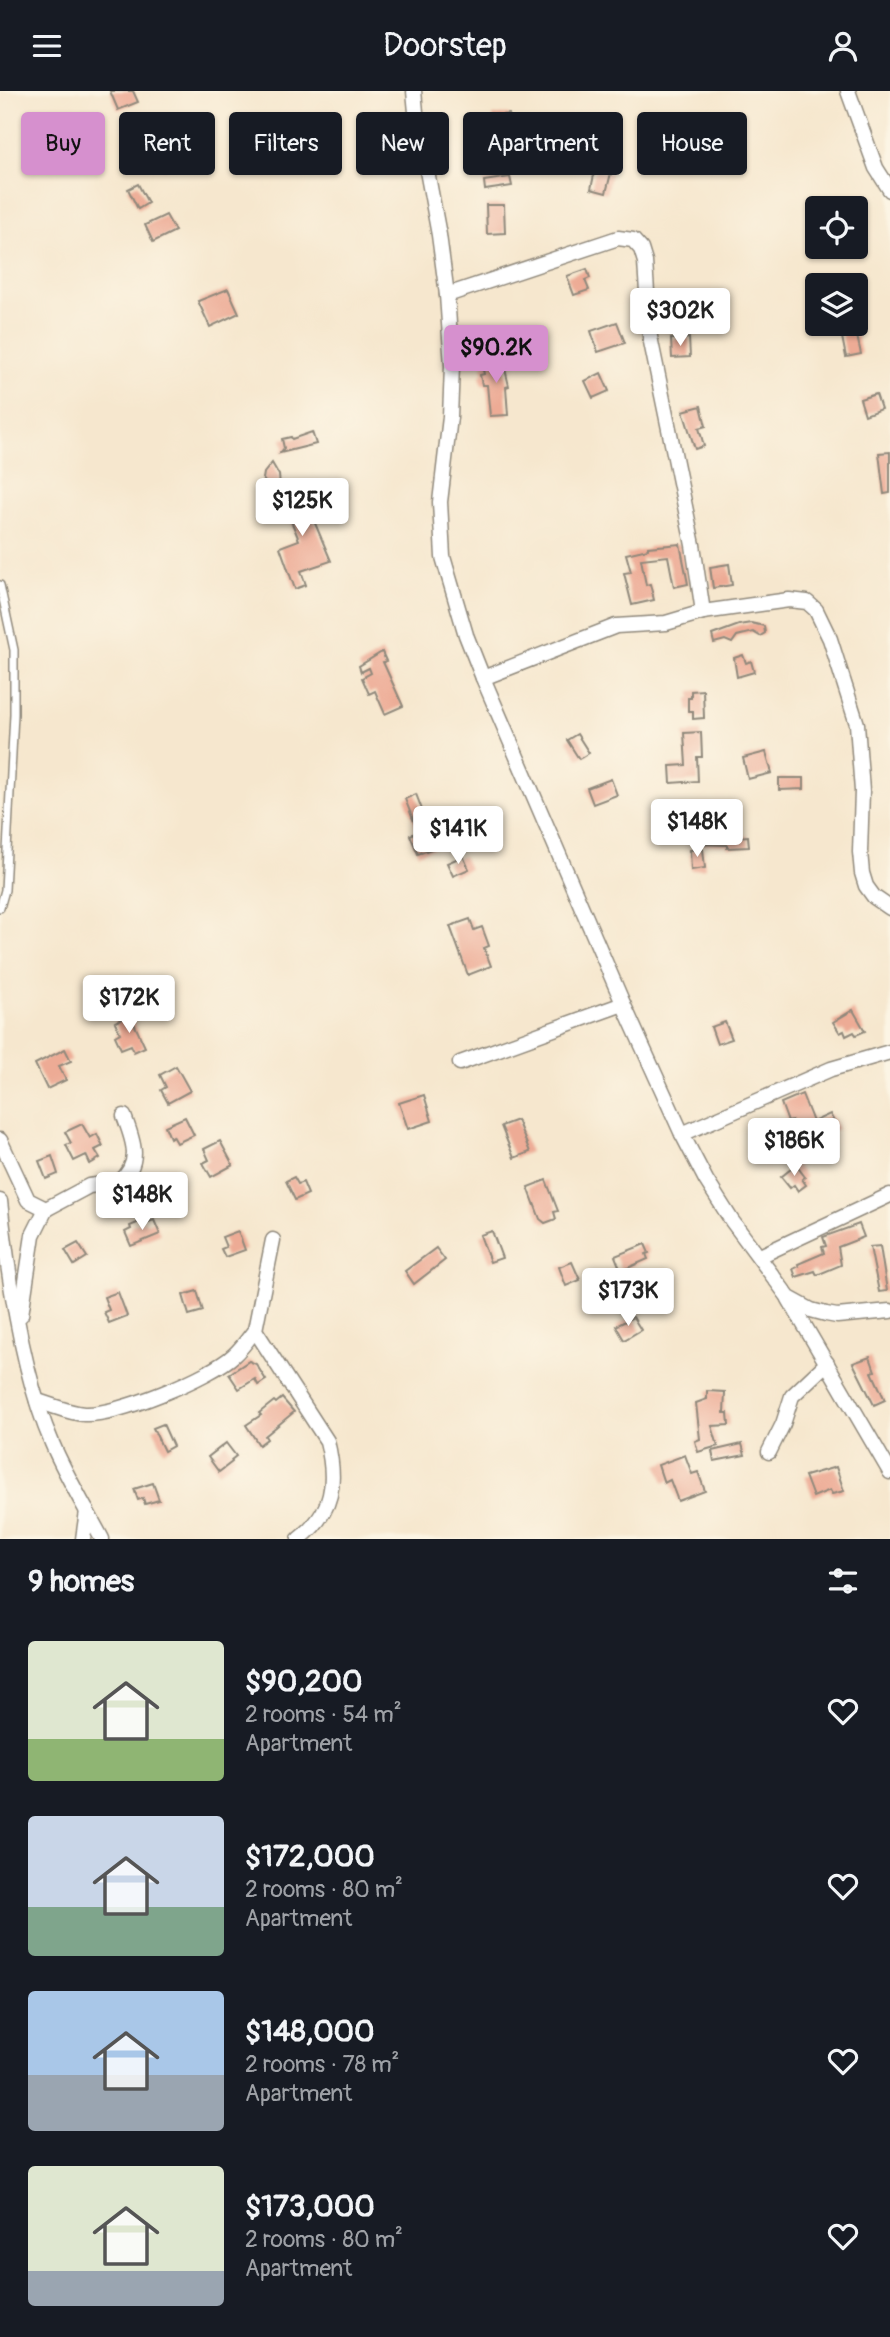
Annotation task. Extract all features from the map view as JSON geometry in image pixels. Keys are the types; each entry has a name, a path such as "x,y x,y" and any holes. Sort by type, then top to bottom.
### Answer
{"street":[{"path":"414,91 439,235 452,366 450,417 440,502 443,557 466,635 482,678 623,1004 705,1180 789,1298 890,1472"},
{"path":"848,91 876,168 890,190"},
{"path":"447,295 618,238 633,240 645,262 650,337 693,545 703,612"},
{"path":"482,678 616,625 666,623 703,612 789,600 807,602 816,610 830,639 857,724 862,791 862,873 866,886 874,897 890,908"},
{"path":"460,1063 623,1004"},
{"path":"682,1134 831,1069 890,1052"},
{"path":"20,1326 33,1234 46,1209 89,1186 114,1184 124,1178 135,1157 133,1139 124,1116"},
{"path":"0,1140 28,1200 46,1209"},
{"path":"760,1256 890,1195"},
{"path":"0,1201 6,1259 37,1401 52,1443 102,1539"},
{"path":"37,1401 88,1414 122,1406 184,1384 234,1356 255,1331 272,1240"},
{"path":"789,1298 811,1310 837,1316 890,1311"},
{"path":"255,1331 327,1441 332,1462 333,1481 325,1510 321,1518 299,1539"},
{"path":"769,1452 783,1425 792,1396 827,1363"},
{"path":"83,1539 88,1511"}],"lane":[{"path":"0,585 14,650 14,714 5,890 0,908"}],"building":[{"path":"110,91 133,91 138,102 118,110"},
{"path":"594,175 610,175 606,193 591,189"},
{"path":"510,177 512,186 485,190 484,181"},
{"path":"138,184 148,203 138,209 128,189"},
{"path":"486,205 504,205 505,233 487,234"},
{"path":"166,215 175,231 153,242 145,225"},
{"path":"587,269 590,278 585,280 589,290 574,295 567,276"},
{"path":"228,289 239,313 210,327 198,301"},
{"path":"672,306 676,327 662,329 661,308"},
{"path":"617,322 625,343 598,352 591,331"},
{"path":"842,336 857,336 861,354 846,357"},
{"path":"689,338 690,357 672,358 671,339"},
{"path":"494,355 494,358 500,357 500,360 503,360 509,386 506,387 508,415 490,416 487,385 482,385 480,375 484,374 484,357"},
{"path":"601,373 609,391 593,398 585,381"},
{"path":"876,394 881,409 865,415 860,399"},
{"path":"701,406 706,426 699,428 704,446 695,449 683,411"},
{"path":"312,432 316,444 280,453 284,448 282,439 292,439"},
{"path":"890,452 890,493 884,494 879,453"},
{"path":"272,463 279,475 280,486 267,485 263,479"},
{"path":"293,483 301,504 309,501 313,513 311,514 331,561 301,571 306,585 295,589 280,547 299,540 278,489"},
{"path":"680,544 688,584 674,587 668,556 641,559 646,585 650,584 654,600 632,605 624,573 631,572 626,554 648,547"},
{"path":"729,564 732,585 713,588 710,567"},
{"path":"751,623 764,626 765,633 760,636 753,632 737,636 732,643 725,640 714,643 712,635"},
{"path":"382,652 386,661 383,662 403,706 385,714 375,691 369,694 362,678 371,673 369,668 361,672 359,666"},
{"path":"743,655 746,663 751,661 754,672 737,677 734,658"},
{"path":"703,690 704,718 693,719 693,711 688,711 688,698 691,698 691,691"},
{"path":"701,732 702,757 697,757 698,781 671,783 670,766 686,765 684,733"},
{"path":"577,734 589,753 579,759 567,740"},
{"path":"766,752 772,773 748,779 743,758"},
{"path":"779,778 804,778 804,789 779,790"},
{"path":"611,779 617,795 593,804 587,788"},
{"path":"416,794 426,820 429,819 431,824 440,820 442,826 451,822 458,839 418,854 410,835 418,832 405,799"},
{"path":"696,825 739,827 738,837 748,836 749,847 727,848 727,845 695,844"},
{"path":"703,849 705,868 691,870 690,850"},
{"path":"463,856 469,869 453,876 447,863"},
{"path":"470,919 474,930 482,927 489,946 484,948 491,966 468,975 450,926"},
{"path":"853,1010 865,1031 846,1036 844,1031 840,1033 833,1022"},
{"path":"130,1015 145,1047 134,1052 131,1045 121,1049 115,1036 120,1033 115,1022"},
{"path":"725,1022 732,1039 717,1044 711,1027"},
{"path":"65,1049 71,1061 59,1066 66,1080 47,1089 35,1064"},
{"path":"176,1066 190,1091 168,1103 161,1090 166,1087 160,1075"},
{"path":"802,1094 813,1122 830,1114 838,1129 799,1143 792,1121 788,1122 781,1103"},
{"path":"424,1095 432,1121 408,1129 399,1103"},
{"path":"185,1117 194,1135 177,1143 173,1136 170,1138 165,1126"},
{"path":"517,1120 530,1152 514,1158 501,1126"},
{"path":"82,1124 90,1138 97,1134 103,1146 95,1150 100,1158 90,1164 86,1155 74,1161 66,1145 71,1143 65,1132"},
{"path":"220,1141 233,1165 211,1177 203,1163 209,1160 204,1149"},
{"path":"52,1156 58,1174 46,1179 39,1161"},
{"path":"796,1165 805,1177 802,1179 806,1185 798,1191 794,1185 790,1188 781,1177"},
{"path":"294,1177 298,1184 303,1182 308,1194 295,1200 286,1181"},
{"path":"546,1180 558,1211 554,1212 556,1219 545,1223 540,1219 528,1187"},
{"path":"144,1220 146,1223 154,1220 160,1234 131,1246 125,1232 131,1229 130,1226"},
{"path":"859,1224 864,1237 838,1247 841,1265 817,1275 815,1271 796,1277 793,1269 799,1266 798,1264 824,1253 822,1247 826,1246 823,1237"},
{"path":"238,1231 245,1250 225,1257 221,1249 226,1247 222,1237"},
{"path":"492,1231 502,1258 490,1262 480,1235"},
{"path":"78,1243 87,1257 74,1265 65,1250"},
{"path":"645,1244 649,1253 646,1254 648,1259 621,1271 615,1256"},
{"path":"880,1246 887,1291 879,1292 870,1247"},
{"path":"436,1248 445,1260 414,1284 405,1271"},
{"path":"572,1262 580,1280 566,1286 559,1267"},
{"path":"197,1291 203,1311 189,1315 183,1295"},
{"path":"118,1292 127,1316 109,1323 104,1312 109,1310 104,1297"},
{"path":"633,1317 641,1330 624,1340 616,1326"},
{"path":"870,1357 875,1371 872,1372 885,1400 874,1405 853,1363"},
{"path":"249,1361 256,1364 266,1380 258,1385 255,1379 239,1389 229,1374"},
{"path":"707,1391 725,1392 724,1413 728,1413 729,1425 712,1426 718,1446 698,1452 695,1441 700,1439 696,1403 707,1399"},
{"path":"282,1398 294,1412 265,1436 267,1439 259,1445 246,1425 261,1415 259,1413 274,1401 276,1403"},
{"path":"163,1424 173,1446 164,1451 153,1428"},
{"path":"226,1443 236,1456 219,1472 208,1457"},
{"path":"742,1444 745,1455 714,1461 712,1451"},
{"path":"685,1455 692,1474 698,1472 705,1491 678,1501 670,1480 664,1483 658,1465"},
{"path":"836,1467 844,1491 832,1494 830,1490 813,1497 805,1476"},
{"path":"153,1483 159,1500 145,1504 143,1498 138,1500 134,1489"}]}
